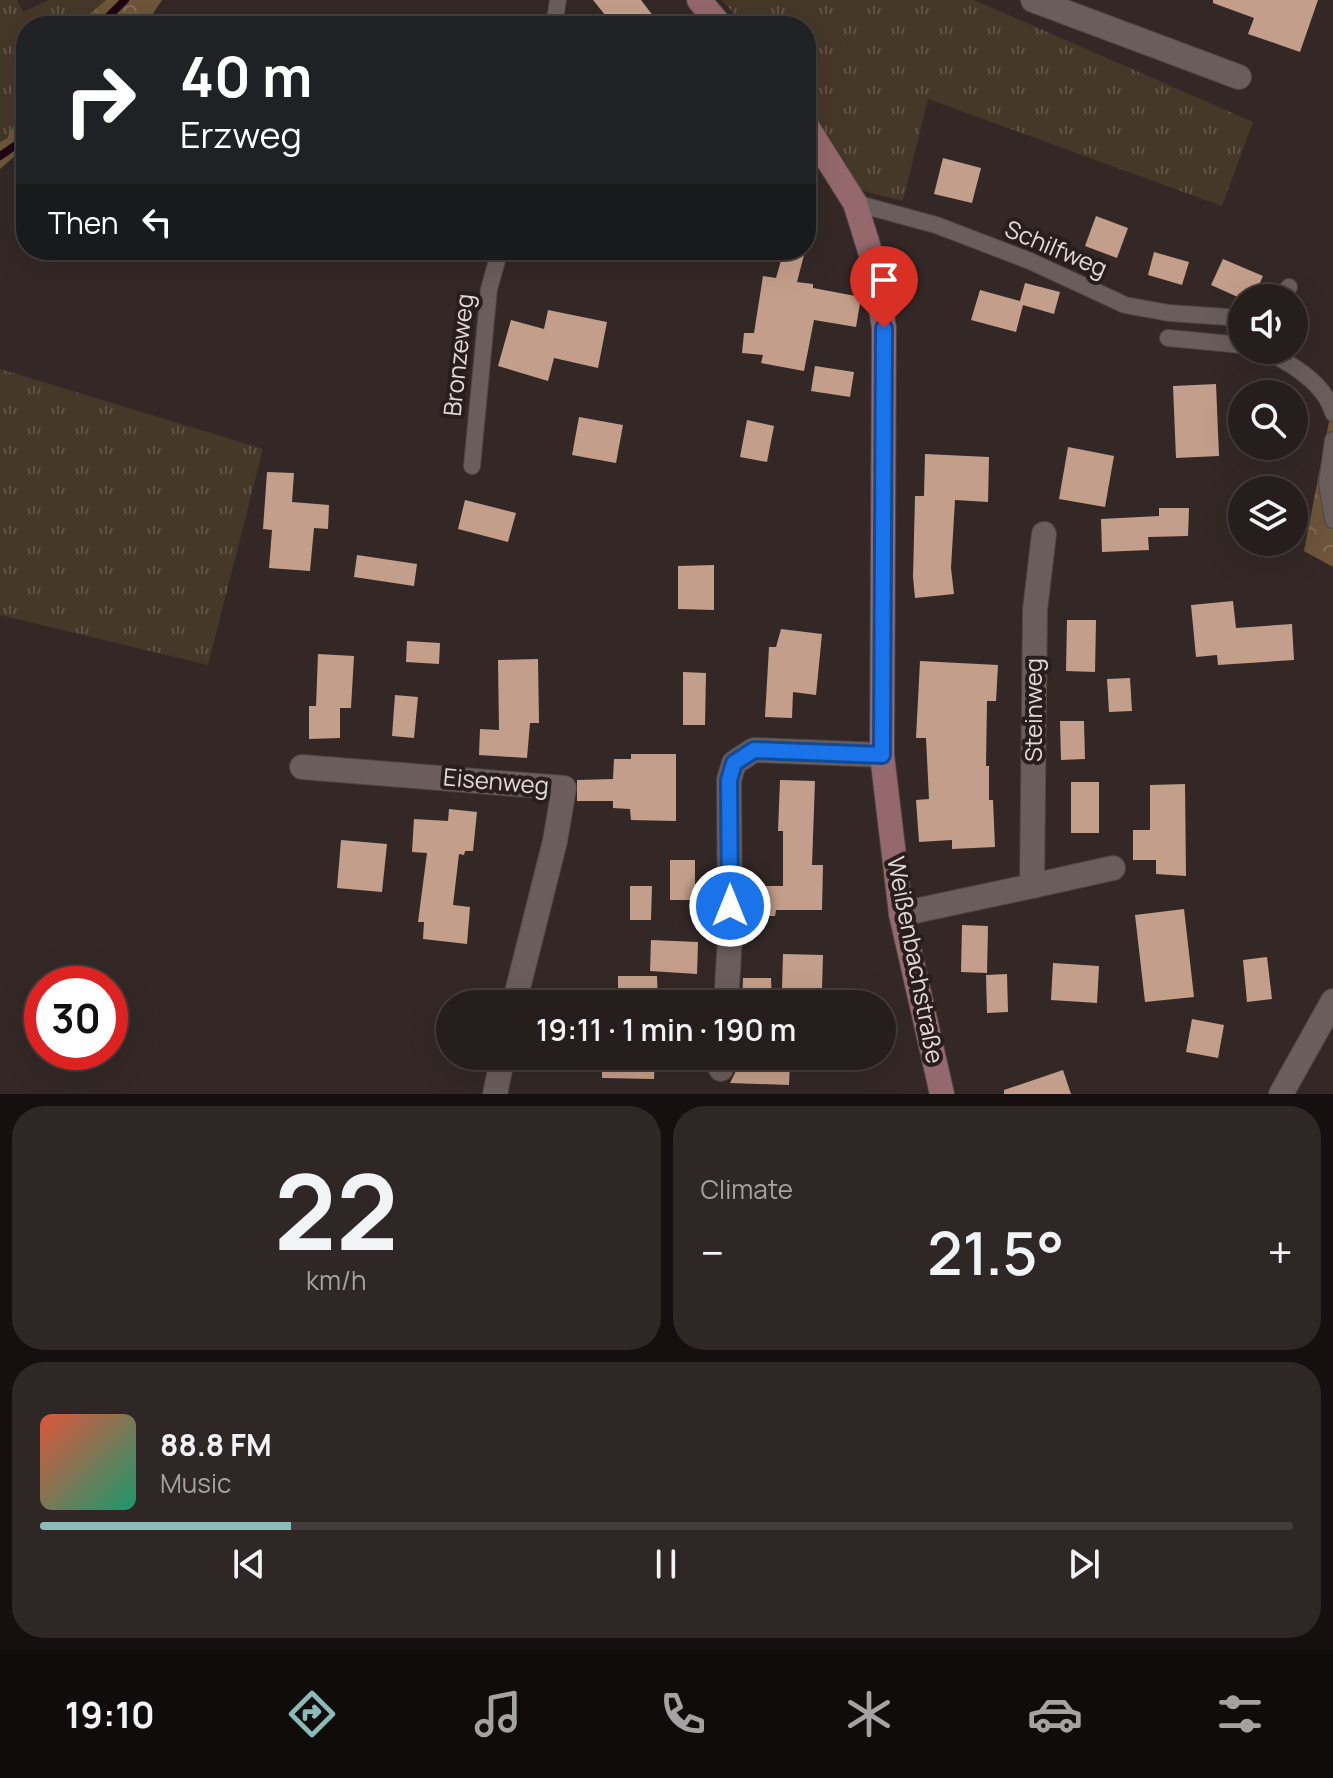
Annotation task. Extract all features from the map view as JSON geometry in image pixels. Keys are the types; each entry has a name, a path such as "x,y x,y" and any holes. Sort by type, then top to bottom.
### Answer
{"main road":[{"path":"699,0 713,16"},
{"name":"Weißenbachstraße","path":"816,141 855,203 874,264 884,328 882,755 901,914 942,1094"}],"street":[{"path":"1033,0 1239,77"},
{"name":"Steinweg","path":"1032,886 1035,610 1044,534"},
{"path":"727,990 730,938 729,780 734,763 754,750 882,755"},
{"name":"Eisenweg","path":"302,767 564,788 555,841 518,990"},
{"path":"901,914 1113,868"},
{"path":"1281,1094 1333,1001"},
{"path":"495,1094 500,1070"}],"lane":[{"name":"Schilfweg","path":"855,203 936,225 1030,261 1125,305 1169,313 1228,317"},
{"name":"Bronzeweg","path":"472,466 489,289 497,260"},
{"path":"1168,338 1228,344"},
{"path":"1288,364 1329,398 1333,413"},
{"path":"1333,440 1327,484 1333,520"}],"green space":[{"path":"0,0 17,0 23,12 49,0 106,0 88,16 16,16 16,124 0,142"},
{"path":"106,0 162,0 152,16 88,16"},
{"path":"722,0 974,0 1253,122 1222,206 928,99 903,201 860,190 816,123 816,16 736,16"},
{"path":"16,122 16,155 0,169 0,142 7,138"},
{"path":"0,369 263,449 208,665 0,615"},
{"path":"1333,401 1333,567 1308,553 1308,530"}],"building":[{"path":"593,0 641,0 653,16 606,16"},
{"path":"1213,0 1318,0 1300,52 1248,34 1254,18 1213,3"},
{"path":"943,158 981,168 972,203 934,194"},
{"path":"1096,216 1128,228 1117,258 1085,246"},
{"path":"1154,252 1189,262 1182,285 1148,275"},
{"path":"1223,259 1263,276 1259,284 1228,284 1228,293 1211,285"},
{"path":"781,260 803,260 797,282 861,297 856,327 814,320 804,371 761,363 763,355 742,353 744,333 754,333 763,276 776,278"},
{"path":"1025,283 1060,292 1054,314 1023,305 1016,332 971,320 980,290 1020,301"},
{"path":"548,310 607,322 598,368 554,358 548,381 498,366 511,320 544,329"},
{"path":"815,366 854,372 850,397 811,391"},
{"path":"1216,384 1219,456 1176,458 1173,386"},
{"path":"579,417 623,425 616,463 572,455"},
{"path":"747,420 774,426 767,462 740,457"},
{"path":"1068,447 1114,456 1105,507 1059,499"},
{"path":"925,454 989,457 988,502 955,500 951,568 954,594 915,598 915,496 924,496"},
{"path":"267,472 294,473 292,502 329,505 328,529 314,528 310,571 269,568 272,530 263,529"},
{"path":"465,500 516,513 508,542 458,529"},
{"path":"1159,508 1189,508 1188,536 1148,537 1149,550 1102,552 1101,519 1159,516"},
{"path":"357,555 417,564 414,586 354,577"},
{"path":"714,565 714,610 678,609 678,566"},
{"path":"1233,601 1236,628 1292,624 1294,660 1218,665 1217,655 1196,657 1191,605"},
{"path":"1067,620 1096,620 1095,672 1066,671"},
{"path":"781,629 822,634 816,695 793,692 792,718 765,717 769,647 776,647"},
{"path":"407,641 440,643 439,664 406,662"},
{"path":"318,654 354,656 351,708 340,708 340,738 309,739 309,706 316,706"},
{"path":"538,659 539,723 530,723 527,758 479,755 480,729 499,730 498,660"},
{"path":"920,661 998,665 996,701 987,701 986,766 989,766 989,800 993,800 995,847 952,849 952,840 919,842 916,800 929,799 926,738 916,738"},
{"path":"683,672 706,673 705,725 683,725"},
{"path":"1130,678 1132,711 1109,712 1107,679"},
{"path":"395,695 418,697 414,738 392,736"},
{"path":"1060,721 1084,721 1085,759 1061,760"},
{"path":"631,754 676,754 676,821 631,820 630,809 613,808 613,801 577,801 577,780 613,779 614,759 631,759"},
{"path":"780,780 815,781 812,865 823,865 822,910 776,910 775,916 745,916 745,886 783,886 783,831 778,831"},
{"path":"1071,782 1099,782 1099,833 1071,833"},
{"path":"1185,784 1186,876 1156,874 1156,860 1133,860 1133,830 1150,830 1150,785"},
{"path":"449,809 477,812 473,851 459,854 453,905 470,907 467,944 423,939 424,922 418,922 427,853 412,852 414,819 448,821"},
{"path":"341,840 387,844 382,892 337,888"},
{"path":"670,860 695,860 695,900 670,900"},
{"path":"630,886 652,886 651,920 630,920"},
{"path":"1184,909 1194,997 1145,1002 1135,915"},
{"path":"962,925 988,926 987,973 961,972"},
{"path":"651,940 698,942 697,974 650,971"},
{"path":"783,954 823,955 822,989 782,988"},
{"path":"1267,957 1272,999 1247,1002 1243,960"},
{"path":"1053,963 1099,966 1097,1003 1051,1000"},
{"path":"1007,974 1008,1012 987,1013 986,975"},
{"path":"618,976 657,976 658,990 618,990"},
{"path":"743,978 771,978 771,990 743,990"},
{"path":"1192,1019 1224,1025 1218,1058 1186,1052"},
{"path":"602,1070 654,1070 654,1079 602,1078"},
{"path":"790,1070 789,1085 730,1083 736,1071"},
{"path":"1063,1070 1071,1094 1004,1094 1004,1090"}],"waterway":[{"path":"109,16 125,0"},
{"path":"0,156 16,145"}],"route":[{"path":"730,906 729,780 734,763 754,750 882,755 884,328"}]}
